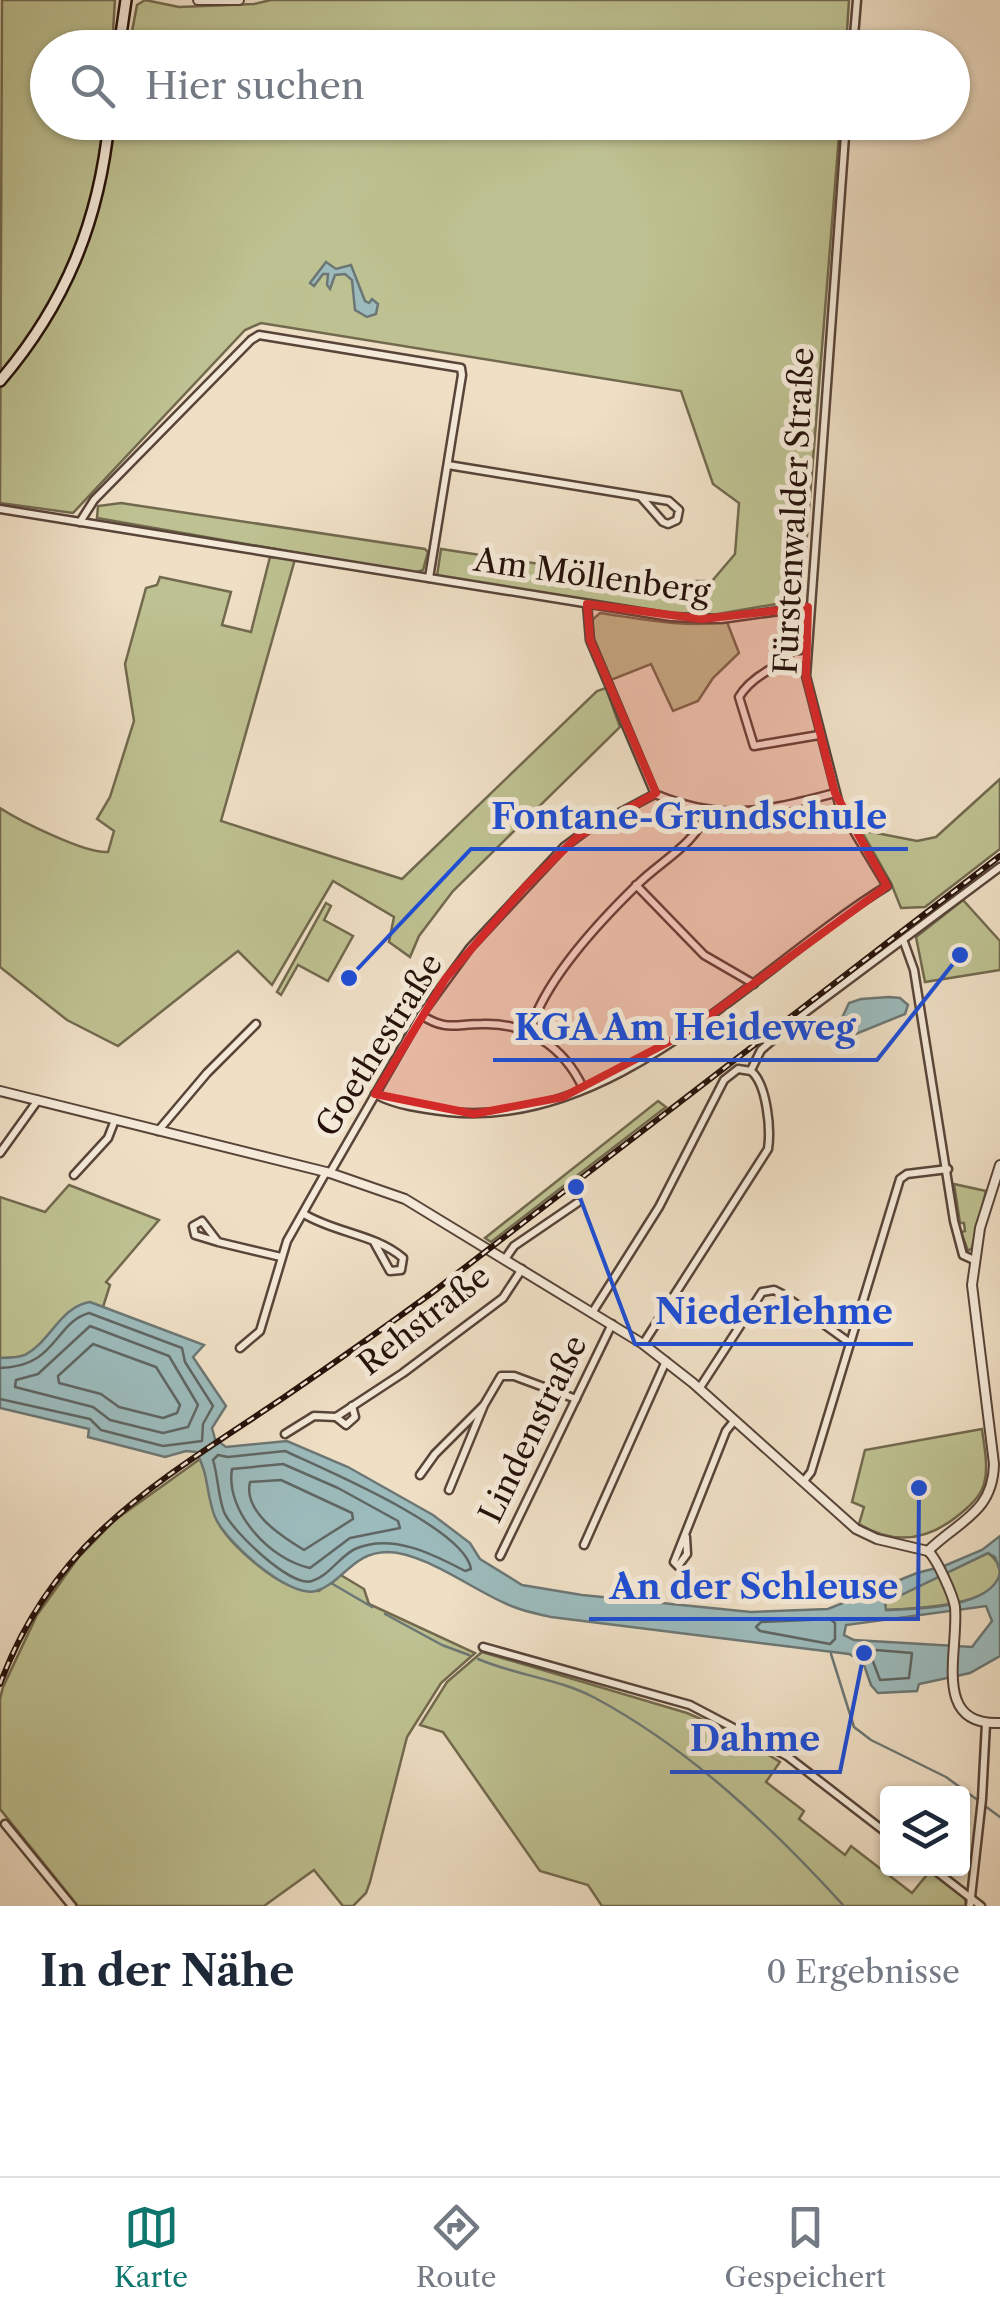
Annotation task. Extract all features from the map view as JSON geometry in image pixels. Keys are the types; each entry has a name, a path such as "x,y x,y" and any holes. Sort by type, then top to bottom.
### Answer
{"main road":[{"path":"122,30 126,0"},
{"path":"0,381 54,308 80,254 100,188 107,140"}],"street":[{"path":"198,0 239,0"},
{"path":"854,30 857,0"},
{"name":"Fürstenwalder Straße","path":"754,984 832,921 887,886 840,808 809,696 805,658 845,140"},
{"name":"Am Möllenberg","path":"80,522 94,500 258,335 461,368 429,578"},
{"name":"Am Möllenberg","path":"448,465 641,497 673,503 679,510 677,520 662,522 641,497"},
{"name":"Am Möllenberg","path":"0,509 702,619 808,607"},
{"path":"587,604 590,640 655,794 706,812 740,813 835,793"},
{"path":"805,658 788,660 744,689 739,697 754,746 819,735"},
{"name":"Goethestraße","path":"240,1348 260,1331 281,1256 328,1172 421,1015 470,948 554,856 588,830 655,794"},
{"path":"530,1031 563,970 636,885 693,836 706,812"},
{"path":"751,1071 761,1050 799,1018 1000,868"},
{"path":"375,1094 433,1110 489,1114 539,1106 583,1088 686,1033 754,984 704,955 636,885"},
{"path":"904,942 914,970 961,1252 974,1260"},
{"path":"421,1015 451,1028 494,1024 530,1031 554,1048 583,1088"},
{"path":"158,1131 256,1024"},
{"path":"592,1312 660,1207 724,1080 738,1069 751,1071 760,1080 768,1150 643,1344"},
{"path":"0,1090 328,1172 405,1199 612,1324 666,1361 834,1512 865,1535 928,1551 954,1606 953,1669 960,1710 972,1721 1000,1722"},
{"path":"1,1151 38,1100"},
{"path":"74,1175 108,1138 115,1120"},
{"path":"928,1551 971,1516 989,1494 994,1473 996,1438 973,1306 974,1260 1000,1165"},
{"path":"802,1483 811,1472 900,1179 907,1174 948,1169"},
{"path":"505,1259 514,1246 577,1203"},
{"path":"304,1214 374,1242 403,1258 401,1270 390,1271 374,1242"},
{"path":"218,1242 281,1256"},
{"name":"Rehstraße","path":"336,1417 503,1298 522,1270"},
{"path":"699,1389 762,1292 774,1290 782,1294 850,1343"},
{"name":"Lindenstraße","path":"500,1556 612,1324"},
{"path":"584,1545 666,1361"},
{"path":"449,1490 497,1380 507,1374 576,1399"},
{"path":"420,1475 435,1454 484,1405"},
{"name":"Rehstraße","path":"285,1434 314,1416 336,1417 346,1425 352,1423 352,1406"},
{"path":"686,1537 726,1431 734,1421"},
{"path":"483,1647 613,1682 703,1712 787,1756 880,1828"},
{"path":"970,1901 982,1803 986,1723"},
{"path":"5,1824 72,1906"},
{"path":"941,1876 981,1906"}],"highlighted area":[{"path":"587,604 702,619 808,607 806,676 835,793 887,886 686,1033 563,1097 474,1114 375,1094 446,978 525,887 577,837 656,793 590,640"}],"green space":[{"path":"2,0 115,0 113,30 30,30 30,140 839,140 803,585 788,602 700,617 671,615 437,576 441,549 652,581 712,581 735,554 739,503 713,484 681,391 261,323 245,330 73,513 0,503"},
{"path":"145,0 179,7 271,0 849,0 847,30 132,30 137,5"},
{"path":"121,503 428,552 423,570 413,573 97,518 98,506"},
{"path":"270,557 295,559 221,821 402,879 597,691 606,688 620,727 453,891 419,936 410,957 389,942 394,917 333,881 272,985 238,951 118,1046 67,1020 0,967 0,808 69,842 108,852 114,831 97,819 110,797 134,721 125,664 146,588 157,585 160,577 231,592 222,625 251,632"},
{"path":"600,613 679,623 727,622 739,653 713,678 698,701 673,711 651,664 611,680 594,642 591,621"},
{"path":"1000,779 1000,849 925,907 901,908 861,830 917,841 936,837"},
{"path":"963,900 1000,941 1000,970 925,982 916,937"},
{"path":"326,903 331,906 324,920 353,936 328,981 298,965 281,995 277,992"},
{"path":"658,1101 666,1107 491,1242 485,1238"},
{"path":"954,1184 986,1191 968,1251 961,1232 965,1231 964,1223 960,1223"},
{"path":"69,1185 159,1220 106,1282 110,1285 103,1307 79,1307 25,1355 0,1358 0,1197 45,1212"},
{"path":"982,1429 984,1484 960,1514 936,1530 911,1537 886,1535 859,1524 864,1507 852,1502 865,1450"},
{"path":"200,1459 214,1513 222,1528 268,1573 291,1585 319,1591 339,1574 364,1589 369,1604 475,1653 441,1683 407,1737 370,1882 366,1893 353,1906 343,1906 314,1870 264,1906 78,1906 0,1809 0,1699 37,1615 78,1558 115,1520"},
{"path":"988,1553 997,1562 1000,1573 996,1584 985,1593 952,1604 885,1610 885,1602"},
{"path":"482,1652 687,1713 729,1731 780,1762 766,1782 804,1811 799,1819 845,1855 851,1846 880,1868 880,1876 890,1876 912,1893 926,1876 936,1876 965,1898 966,1906 602,1906 588,1885 540,1871 443,1732 420,1725 447,1682"}],"water":[{"path":"326,262 336,269 351,265 365,301 369,303 372,299 378,304 376,314 367,317 355,310 352,280 345,274 335,275 330,289 328,274 323,274 314,286 310,283"},
{"path":"900,998 908,1005 905,1014 836,1042 827,1042 826,1037 835,1033 849,1003"},
{"path":"90,1302 204,1345 193,1357 226,1406 212,1428 215,1439 226,1447 287,1441 348,1467 433,1515 470,1543 480,1559 522,1585 751,1612 828,1609 982,1550 1000,1536 1000,1571 995,1557 988,1553 885,1603 886,1610 916,1609 969,1600 994,1585 1000,1573 1000,1656 970,1673 919,1684 917,1691 878,1693 863,1662 849,1654 528,1612 436,1566 403,1554 388,1552 365,1557 316,1591 290,1586 259,1566 221,1527 196,1452 165,1457 88,1437 89,1429 0,1408 0,1358 25,1355 80,1305","holes":["986,1606 992,1621 972,1647 854,1640 844,1635 846,1625"]}],"waterway":[{"path":"331,1583 372,1607"},
{"path":"385,1614 469,1655"},
{"path":"831,1654 854,1727 871,1740 946,1777 979,1801"},
{"path":"478,1659 581,1692 630,1718 696,1765 759,1819 844,1906"},
{"path":"985,1806 1000,1817"}],"railway":[{"path":"0,1684 23,1633 50,1589 116,1517 154,1486 433,1292 1000,856"}],"place":[{"name":"KGA Am Heideweg","path":"960,955"},
{"name":"Fontane-Grundschule","path":"349,978"},
{"name":"Niederlehme","path":"576,1187"},
{"name":"An der Schleuse","path":"919,1488"},
{"name":"Dahme","path":"864,1653"}]}
